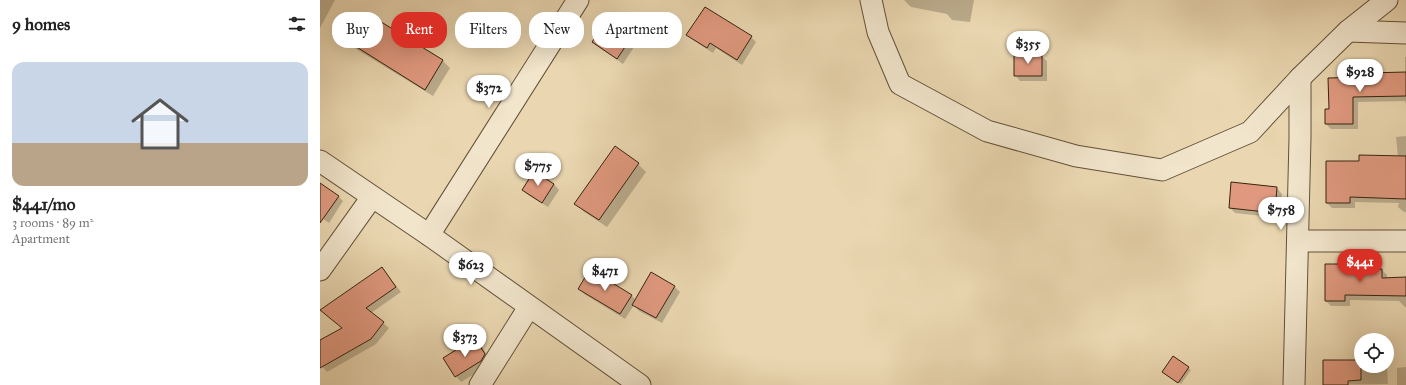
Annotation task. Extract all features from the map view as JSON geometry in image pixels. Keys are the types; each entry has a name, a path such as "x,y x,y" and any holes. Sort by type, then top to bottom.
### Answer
{"street":[{"path":"429,235 578,0"},
{"path":"872,0 878,32 900,84 987,131 1076,156 1162,170 1250,132 1300,78 1348,32 1387,0"},
{"path":"1348,32 1406,33"},
{"path":"1294,385 1300,78"},
{"path":"320,161 429,235 640,385"},
{"path":"320,270 372,197"},
{"path":"1298,241 1406,241"},
{"path":"480,385 529,307"}],"building":[{"path":"705,7 752,36 737,60 710,43 707,48 686,35"},
{"path":"383,23 391,28 391,48 424,48 443,60 425,90 358,48 383,48"},
{"path":"601,48 624,48 617,59"},
{"path":"1014,54 1042,55 1042,76 1014,76"},
{"path":"1406,72 1406,96 1353,97 1353,124 1325,124 1325,109 1329,109 1328,78 1368,77 1367,73"},
{"path":"615,146 639,163 599,220 574,204"},
{"path":"1359,155 1406,156 1406,199 1350,197 1350,203 1326,203 1326,161 1359,161"},
{"path":"534,171 554,184 542,203 522,190"},
{"path":"1231,182 1277,187 1275,213 1229,208"},
{"path":"320,183 339,196 320,223"},
{"path":"1325,264 1345,264 1345,268 1382,269 1382,278 1406,277 1406,296 1345,295 1345,301 1325,301"},
{"path":"382,267 396,287 366,308 384,322 371,339 320,368 320,340 342,328 320,310"},
{"path":"590,269 632,295 620,314 578,289"},
{"path":"651,272 675,286 656,318 632,305"},
{"path":"475,338 485,354 481,361 455,377 443,358"},
{"path":"1173,356 1189,367 1178,383 1162,372"},
{"path":"1323,360 1354,360 1354,373 1361,373 1361,380 1348,381 1348,385 1323,385"}]}
